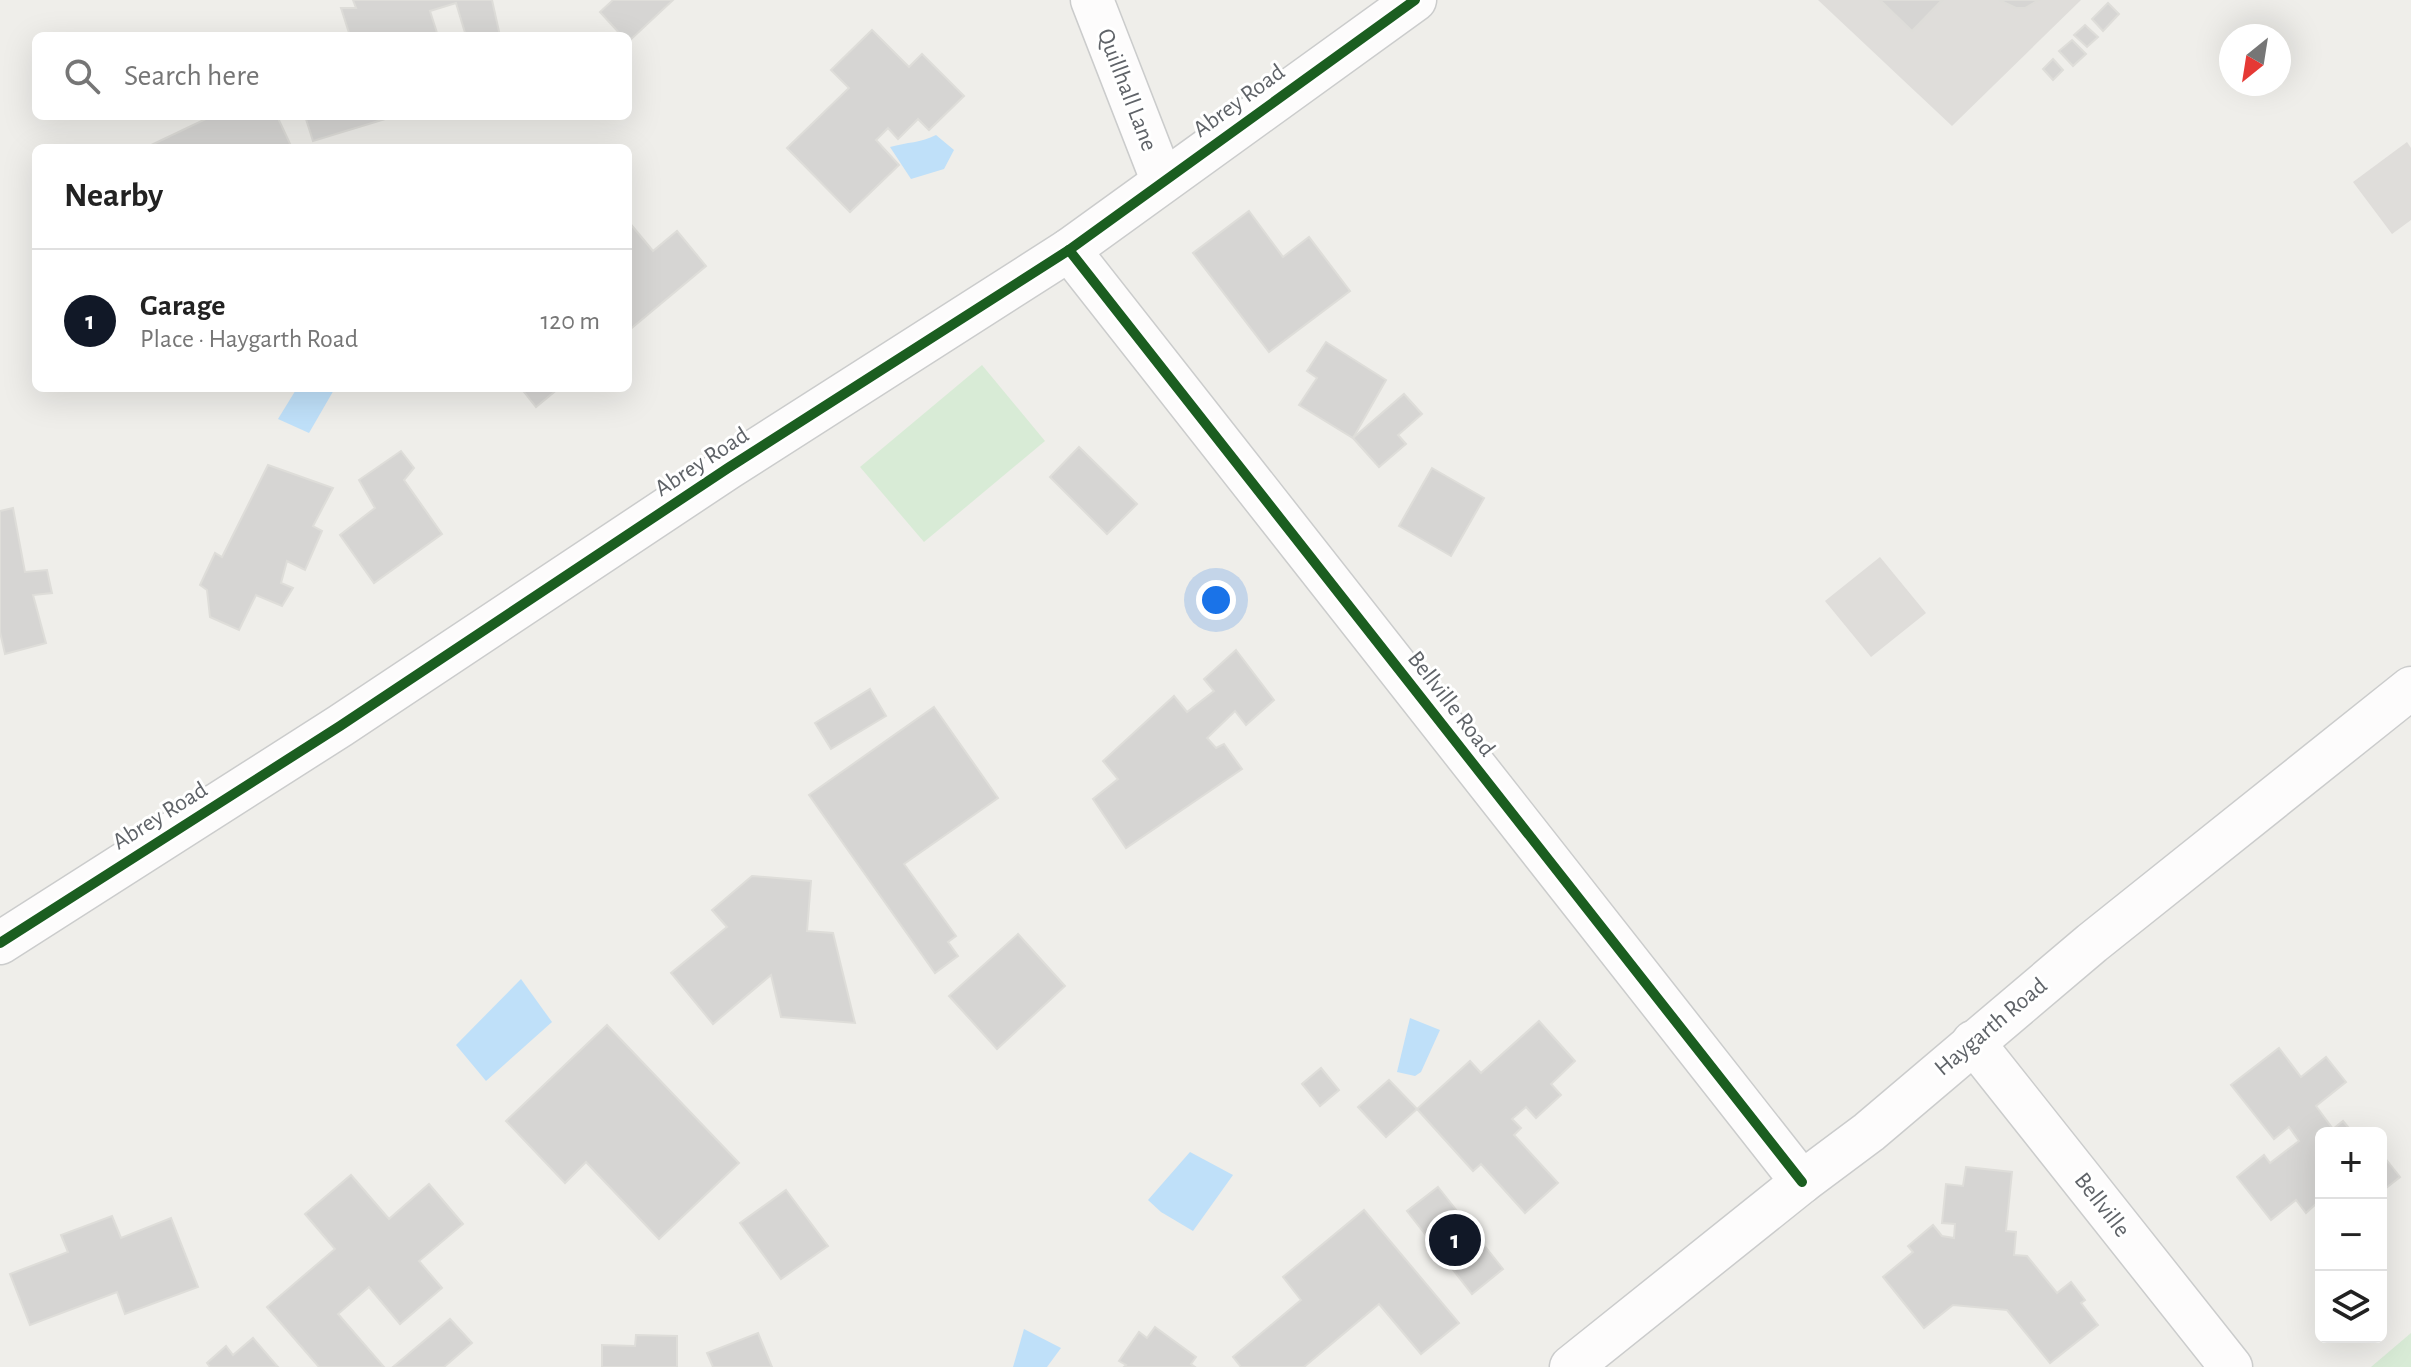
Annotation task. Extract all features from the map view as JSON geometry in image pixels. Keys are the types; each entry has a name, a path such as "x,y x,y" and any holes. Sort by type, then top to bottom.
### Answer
{"street":[{"name":"Quillhall Lane","path":"1092,0 1162,180"},
{"name":"Abrey Road","path":"0,943 340,726 728,468 1069,250 1415,0"},
{"name":"Bellville Road","path":"1069,250 1802,1182"},
{"name":"Haygarth Road","path":"1571,1367 1869,1132 1973,1042 2411,688"},
{"name":"Bellville","path":"1973,1042 2231,1367"}],"shaded area":[{"path":"1818,0 2081,0 1952,126"},
{"path":"2407,142 2411,148 2411,220 2392,234 2353,182"},
{"path":"1880,557 1926,613 1871,657 1825,601"}],"green space":[{"path":"982,365 1045,441 924,542 860,467"},
{"path":"2411,1333 2411,1367 2371,1367"}],"water":[{"path":"936,135 954,150 944,169 911,179 890,147"},
{"path":"295,392 333,392 309,433 278,419"},
{"path":"521,979 552,1022 486,1081 456,1045"},
{"path":"1410,1018 1440,1030 1421,1072 1415,1076 1397,1072"},
{"path":"1190,1152 1233,1175 1193,1231 1161,1212 1148,1200"},
{"path":"1024,1329 1061,1348 1047,1367 1013,1367"}],"building":[{"path":"353,0 492,0 499,32 465,32 456,3 430,11 437,32 349,32 341,8 356,8"},
{"path":"613,0 673,0 632,38 632,32 618,32 600,12"},
{"path":"1880,0 1942,0 1912,31"},
{"path":"1999,0 2039,0 2025,8 2016,8"},
{"path":"2108,3 2119,14 2103,31 2092,19"},
{"path":"2085,25 2098,37 2087,47 2074,35"},
{"path":"872,30 909,67 922,54 964,96 929,130 918,119 898,139 888,128 876,140 899,165 850,212 787,148 849,88 831,70"},
{"path":"2072,40 2086,54 2073,66 2059,51"},
{"path":"2053,59 2063,70 2053,80 2043,69"},
{"path":"204,120 279,120 290,144 153,144"},
{"path":"306,120 382,120 313,141"},
{"path":"1249,211 1283,257 1309,237 1350,291 1269,352 1193,253"},
{"path":"632,226 653,251 677,231 706,266 632,328"},
{"path":"1326,342 1386,380 1353,438 1299,405 1317,378 1307,371"},
{"path":"524,392 554,392 536,407"},
{"path":"1404,394 1422,414 1398,435 1406,444 1379,467 1353,438"},
{"path":"1079,447 1137,504 1107,534 1050,477"},
{"path":"401,451 414,468 404,480 442,534 374,583 340,535 375,508 359,480"},
{"path":"268,465 333,488 313,526 322,531 305,570 287,561 281,583 293,588 282,606 256,595 239,630 210,617 207,590 200,585 215,553 222,557"},
{"path":"1432,468 1484,498 1451,556 1399,526"},
{"path":"13,508 25,572 47,570 52,593 33,595 46,643 5,654 0,632 0,511"},
{"path":"1236,650 1274,700 1246,725 1235,711 1207,738 1216,748 1224,744 1242,769 1126,848 1093,799 1118,779 1103,761 1174,696 1187,712 1214,691 1204,679"},
{"path":"870,689 886,716 831,749 815,723"},
{"path":"934,707 998,798 904,864 956,936 948,942 958,956 935,973 809,795"},
{"path":"752,876 811,881 807,931 833,933 855,1023 781,1017 771,975 713,1024 671,973 727,927 712,910"},
{"path":"1018,934 1065,986 997,1049 949,996"},
{"path":"1539,1021 1575,1061 1551,1084 1561,1095 1536,1118 1526,1107 1512,1119 1521,1128 1514,1135 1558,1183 1525,1213 1481,1164 1473,1171 1417,1109 1470,1061 1481,1073"},
{"path":"607,1025 739,1163 659,1239 586,1162 565,1183 506,1121"},
{"path":"2279,1048 2301,1077 2326,1057 2346,1082 2316,1106 2332,1127 2315,1127 2315,1205 2306,1213 2296,1200 2271,1220 2237,1177 2264,1155 2270,1163 2299,1141 2289,1127 2274,1139 2231,1085"},
{"path":"1321,1068 1339,1090 1320,1106 1302,1084"},
{"path":"1389,1080 1417,1109 1386,1137 1358,1107"},
{"path":"2387,1161 2400,1177 2387,1187"},
{"path":"1966,1167 2012,1172 2006,1231 2016,1232 2014,1255 2027,1256 2057,1293 2071,1282 2085,1300 2081,1303 2098,1325 2050,1363 2007,1310 1953,1305 1924,1328 1883,1277 1913,1252 1908,1246 1933,1225 1942,1236 1954,1238 1955,1224 1942,1223 1946,1184 1963,1186"},
{"path":"351,1175 389,1219 429,1184 463,1224 419,1261 442,1288 400,1324 369,1287 338,1314 384,1367 319,1367 267,1307 335,1249 305,1214"},
{"path":"1438,1187 1503,1269 1472,1294 1407,1211"},
{"path":"786,1190 828,1246 781,1279 740,1223"},
{"path":"1364,1210 1459,1323 1421,1354 1379,1304 1304,1367 1241,1367 1233,1357 1301,1300 1283,1277"},
{"path":"112,1216 121,1238 171,1218 198,1287 125,1314 117,1292 30,1325 10,1274 68,1252 61,1235"},
{"path":"450,1319 472,1343 444,1367 393,1367"},
{"path":"1155,1327 1196,1357 1191,1364 1195,1367 1124,1367 1126,1365 1119,1361 1139,1332 1147,1338"},
{"path":"758,1333 772,1367 713,1367 707,1353"},
{"path":"636,1335 677,1336 677,1367 602,1367 602,1345 635,1346"},
{"path":"253,1338 278,1367 210,1367 207,1363 226,1346 233,1355"}],"cycle path":[{"path":"0,943 340,726 728,468 1069,250 1415,0"},
{"path":"1069,250 1802,1182"}],"place":[{"name":"Garage","path":"1455,1240"}]}
